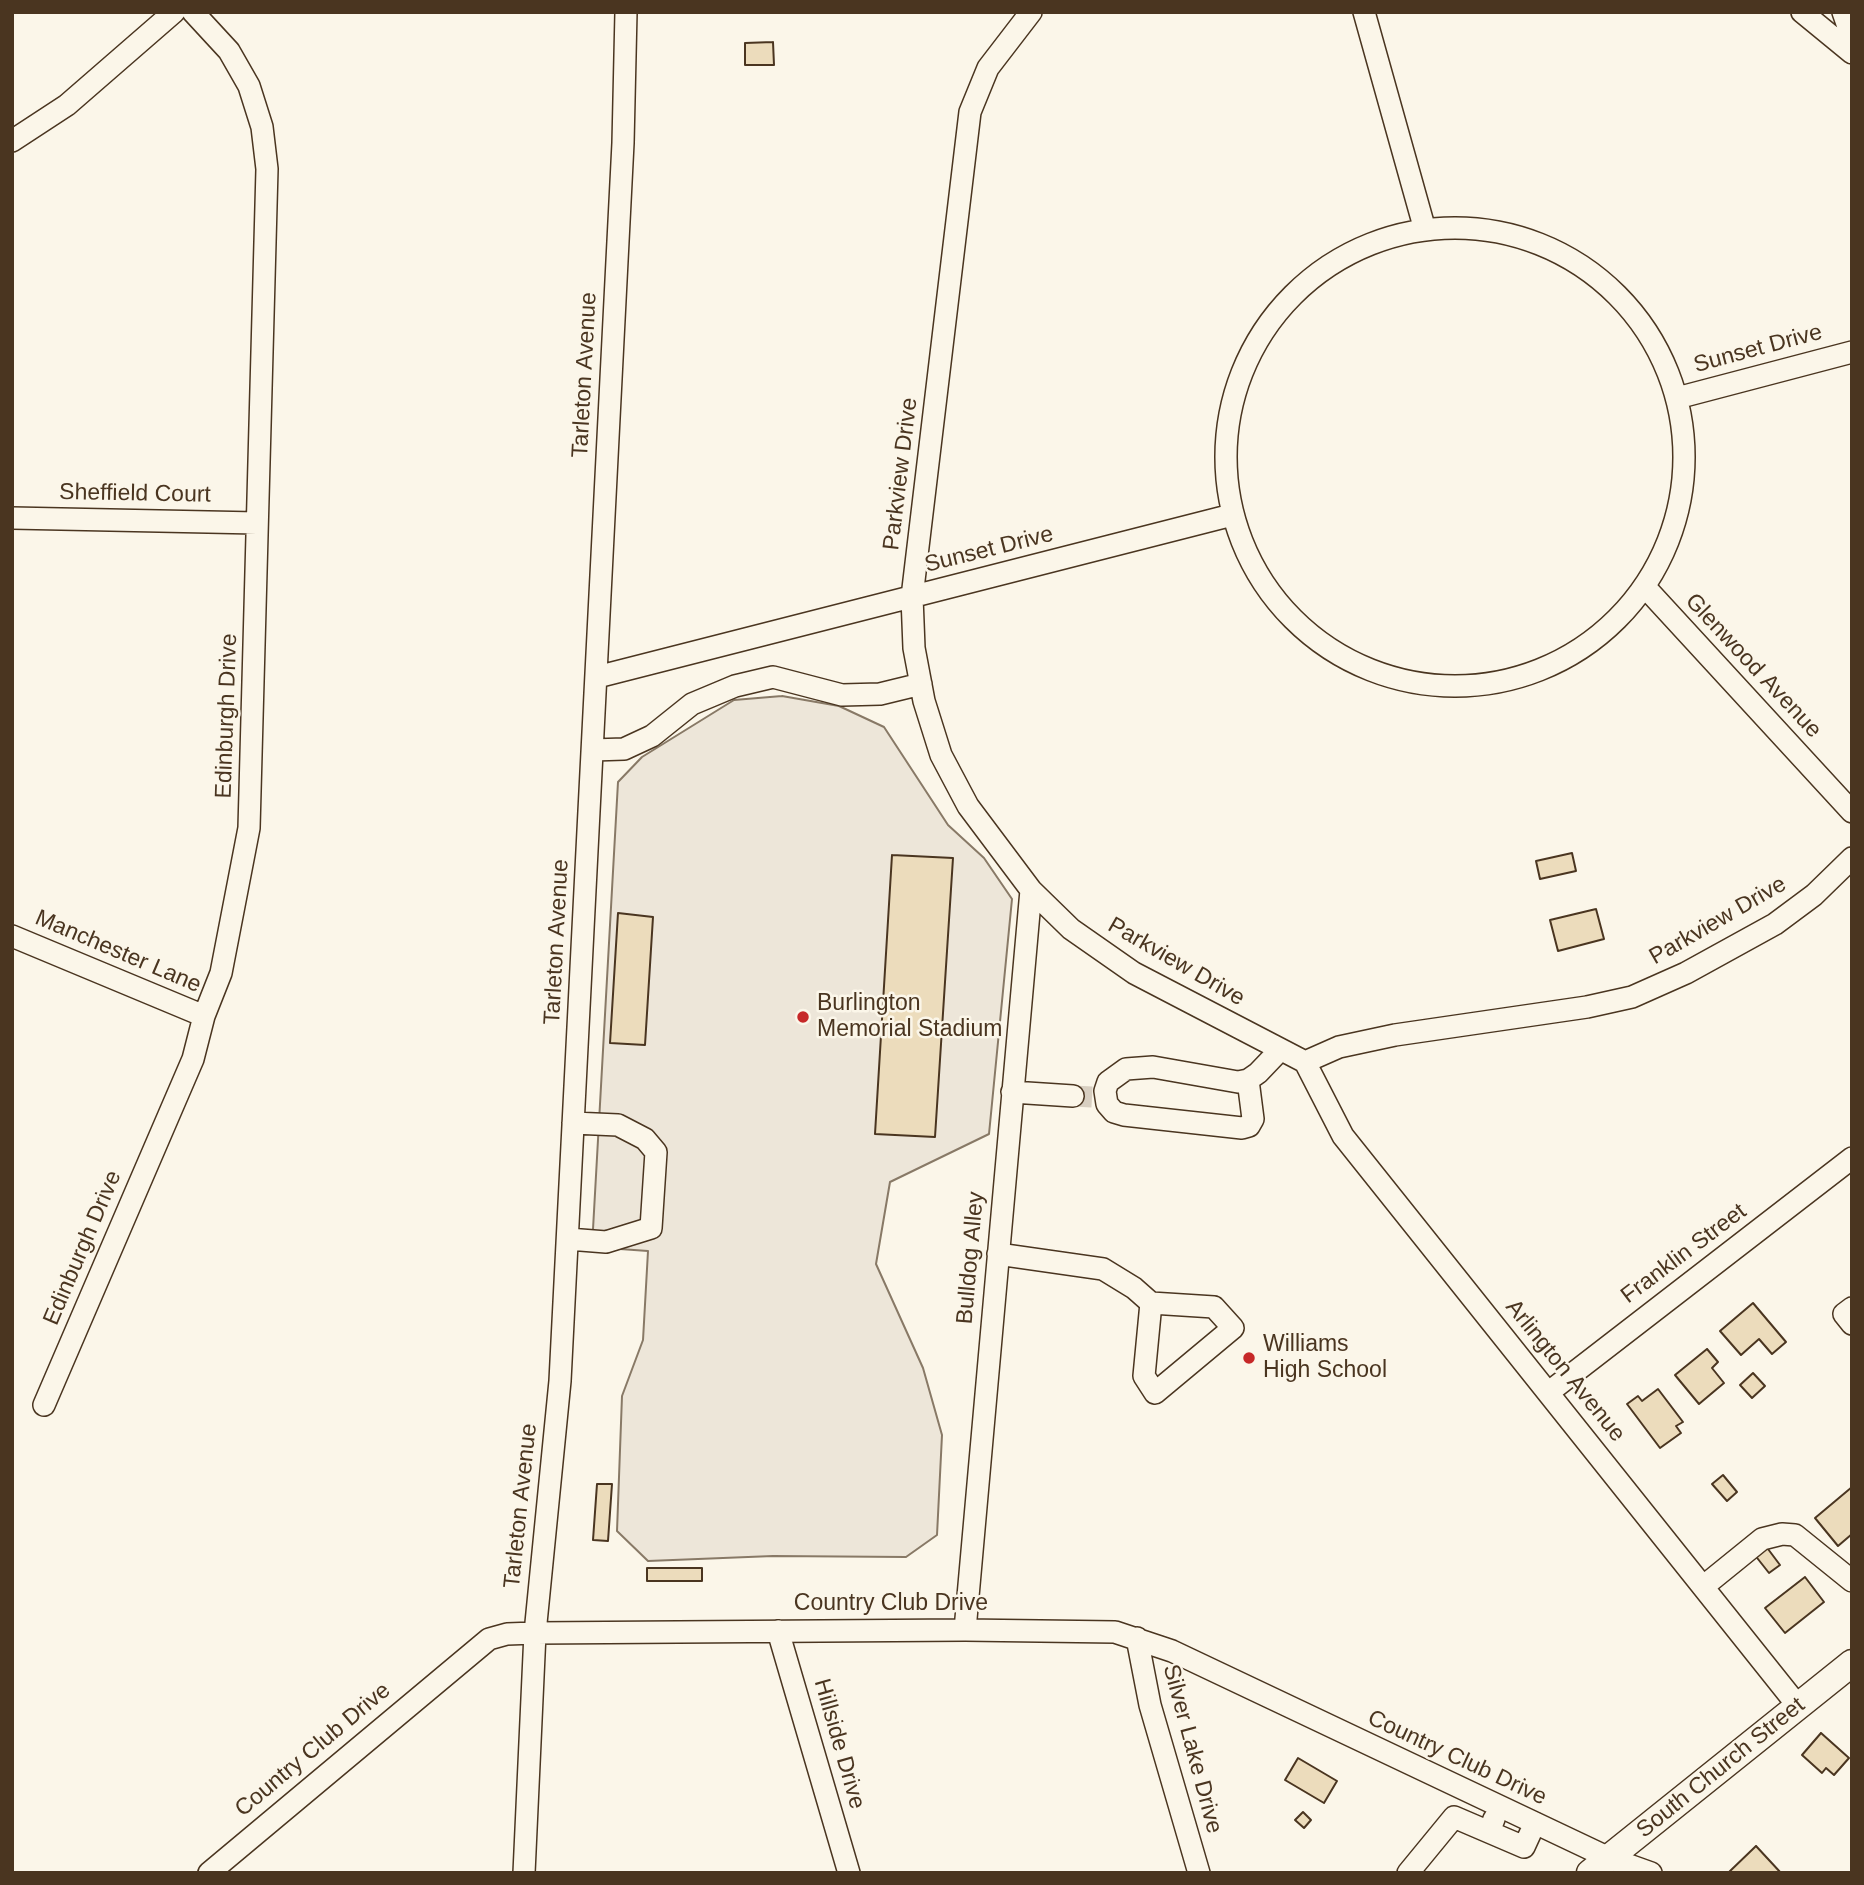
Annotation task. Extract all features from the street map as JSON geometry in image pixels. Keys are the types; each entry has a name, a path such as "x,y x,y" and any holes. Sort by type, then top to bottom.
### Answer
{"main road":[{"name":"South Church Street","path":"1600,1865 1852,1663"}],"street":[{"path":"12,141 67,105 174,12"},
{"name":"Edinburgh Drive","path":"44,1405 193,1059 204,1016 221,973 249,828 267,169 262,127 249,86 229,51 193,12"},
{"name":"Tarleton Avenue","path":"524,1873 535,1633 560,1381 568,1239 597,677 626,12"},
{"name":"Parkview Drive","path":"1031,12 988,68 970,112 912,597 914,648 921,684 947,765 968,806 1031,890 1071,929 1134,973 1305,1062 1339,1047 1395,1035 1587,1007 1632,997 1686,972 1776,924 1814,895 1852,858"},
{"path":"1364,12 1425,230"},
{"path":"1802,12 1852,53"},
{"path":"1843,12 1852,38"},
{"path":"1462,228 1522,239 1567,257 1598,277 1625,302 1647,331 1665,363 1677,398 1685,446 1682,496 1668,543 1644,587 1621,615 1594,640 1563,659 1528,674 1493,683 1456,686 1419,683 1376,672 1336,653 1300,627 1271,594 1248,557 1232,515 1226,477 1232,400 1245,363 1264,329 1288,299 1318,273 1340,259 1387,238 1425,230 1462,228"},
{"name":"Sunset Drive","path":"1677,398 1852,352"},
{"name":"Sunset Drive","path":"597,677 1169,534 1232,515"},
{"name":"Sheffield Court","path":"12,518 257,523"},
{"name":"Glenwood Avenue","path":"1644,587 1852,812"},
{"path":"593,750 624,749 652,736 691,704 735,686 773,677 842,695 880,694 921,684"},
{"name":"Bulldog Alley","path":"965,1630 1031,890"},
{"name":"Manchester Lane","path":"12,936 204,1016"},
{"path":"1090,1097 1126,1069 1153,1067 1219,1080 1248,1080 1280,1049"},
{"name":"Arlington Avenue","path":"1305,1062 1343,1136 1798,1706"},
{"path":"1012,1092 1090,1097 1124,1115 1242,1128 1249,1126 1253,1119 1248,1080"},
{"path":"568,1239 606,1242 651,1228 656,1152 645,1139 618,1125 573,1123"},
{"name":"Franklin Street","path":"1549,1392 1852,1158"},
{"path":"998,1254 1102,1269 1134,1288 1152,1303 1214,1307 1233,1328 1155,1393 1144,1376 1152,1303"},
{"path":"1852,1308 1844,1314 1852,1325"},
{"path":"1704,1586 1762,1539 1782,1534 1795,1535 1852,1581"},
{"name":"Country Club Drive","path":"209,1873 489,1639 507,1634 535,1633 965,1630 1096,1630 1137,1639 1172,1651 1535,1823 1600,1865 1651,1873"},
{"name":"Hillside Drive","path":"778,1631 849,1873"},
{"name":"Silver Lake Drive","path":"1137,1639 1150,1705 1199,1873"},
{"path":"1408,1873 1454,1816 1466,1791"},
{"path":"1489,1832 1499,1807"},
{"path":"1454,1816 1524,1847 1535,1823"}],"shaded area":[{"name":"Burlington Memorial Stadium","path":"782,696 839,706 884,727 948,825 984,858 1012,899 989,1134 890,1182 876,1264 923,1368 942,1435 937,1535 906,1557 773,1556 648,1561 617,1531 622,1396 643,1340 648,1251 592,1247 618,782 642,757 734,700"}],"building":[{"path":"773,42 774,65 745,65 745,43"},
{"path":"1572,853 1576,871 1540,879 1536,861"},
{"path":"892,855 953,858 935,1137 875,1134"},
{"path":"1596,909 1604,939 1558,951 1550,920"},
{"path":"618,913 653,917 645,1045 610,1043"},
{"path":"1753,1303 1786,1342 1772,1354 1759,1339 1741,1355 1720,1331"},
{"path":"1707,1349 1718,1362 1712,1368 1724,1383 1699,1404 1675,1375"},
{"path":"1753,1373 1765,1386 1752,1398 1740,1385"},
{"path":"1658,1389 1683,1422 1676,1426 1681,1433 1660,1448 1627,1404 1638,1396 1642,1401"},
{"path":"1723,1475 1737,1492 1727,1501 1712,1484"},
{"path":"597,1484 612,1484 608,1541 593,1540"},
{"path":"1852,1487 1852,1534 1838,1546 1815,1518"},
{"path":"1765,1545 1780,1565 1769,1573 1754,1554"},
{"path":"647,1568 702,1568 702,1581 647,1581"},
{"path":"1805,1577 1824,1602 1785,1633 1765,1608"},
{"path":"1821,1733 1849,1758 1834,1775 1826,1768 1822,1773 1802,1755"},
{"path":"1298,1758 1337,1781 1324,1803 1285,1780"},
{"path":"1303,1812 1311,1820 1304,1828 1295,1820"},
{"path":"1756,1846 1781,1873 1728,1873"}],"tunnel":[{"path":"1073,1096 1092,1097"}],"place":[{"name":"Burlington Memorial Stadium","path":"803,1017"},
{"name":"Williams High School","path":"1249,1358"}]}
